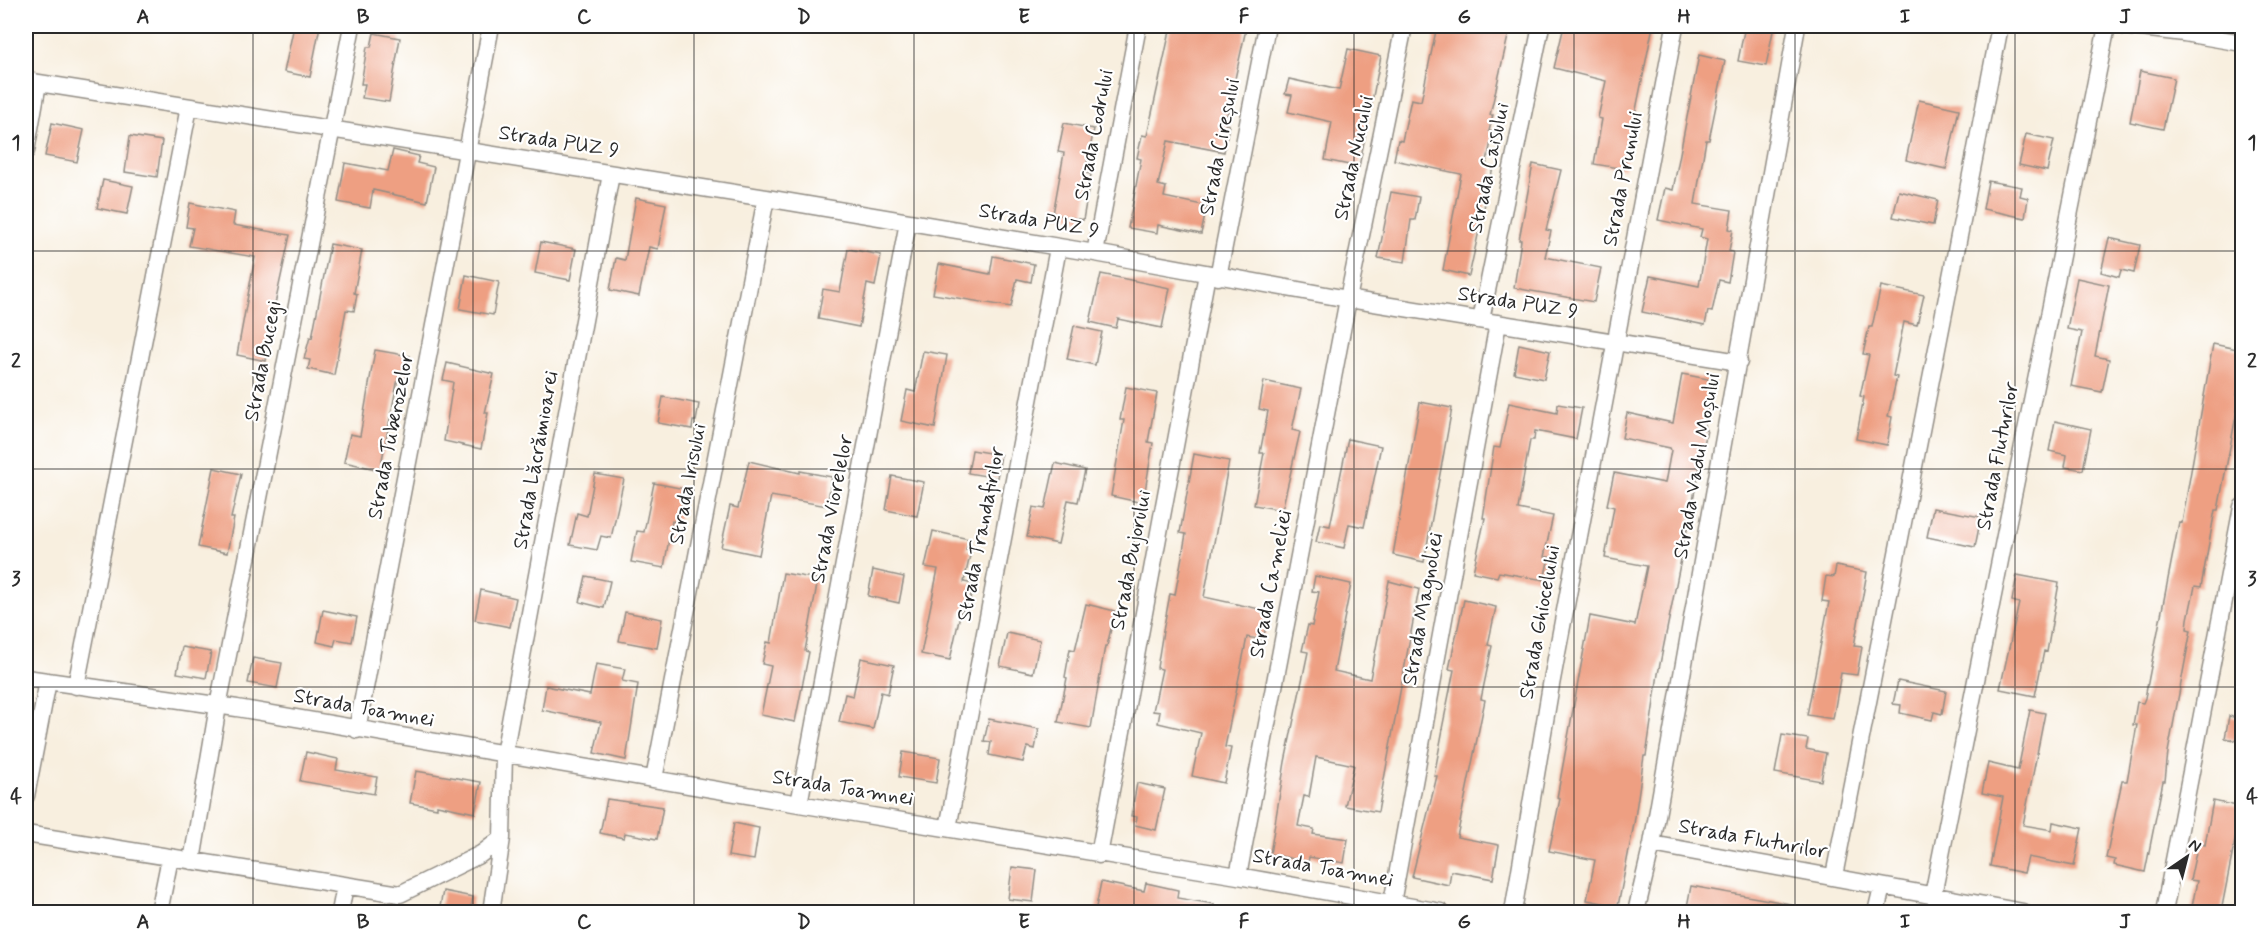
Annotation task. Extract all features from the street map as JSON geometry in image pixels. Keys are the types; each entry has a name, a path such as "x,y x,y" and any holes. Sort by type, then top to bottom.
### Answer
{"street":[{"name":"Strada Bucegi","path":"192,861 218,706 352,26"},
{"name":"Strada Tuberozelor","path":"357,730 491,26"},
{"name":"Strada Codrului","path":"1095,253 1138,26"},
{"name":"Strada Cireșului","path":"1212,276 1267,26"},
{"name":"Strada Nucului","path":"1348,300 1404,26"},
{"name":"Strada Caisului","path":"1481,320 1541,26"},
{"name":"Strada Prunului","path":"1615,341 1675,26"},
{"name":"Strada Vadul Moșului","path":"1636,912 1652,844 1797,26"},
{"path":"1834,876 2000,26"},
{"name":"Strada Fluturilor","path":"1933,895 2107,26"},
{"path":"2124,26 2242,43"},
{"name":"Strada PUZ 9","path":"32,82 766,198 1095,253 1348,300 1739,362"},
{"path":"26,151 32,82"},
{"path":"76,686 189,106"},
{"name":"Strada Lăcrămioarei","path":"491,912 501,838 504,754 611,174"},
{"name":"Strada Irisului","path":"654,779 766,198"},
{"name":"Strada Viorelelor","path":"799,804 908,222"},
{"name":"Strada Trandafirilor","path":"948,828 1058,248"},
{"name":"Strada Bujorului","path":"1099,855 1212,276"},
{"name":"Strada Cameliei","path":"1238,876 1348,300"},
{"name":"Strada Magnoliei","path":"1392,903 1498,323"},
{"name":"Strada Ghiocelului","path":"1513,912 1551,685 1615,341"},
{"path":"2164,912 2242,507"},
{"name":"Strada Toamnei","path":"26,678 237,708 1441,912"},
{"path":"26,796 48,681"},
{"path":"26,834 400,894 481,854 501,838"},
{"name":"Strada Fluturilor","path":"1652,844 2023,912"},
{"path":"159,912 170,858"},
{"path":"340,912 345,886"},
{"path":"1876,912 1882,886"}],"building":[{"path":"294,26 320,26 310,77 284,72"},
{"path":"1171,26 1227,26 1246,29 1225,124 1229,125 1224,152 1168,141 1158,185 1166,187 1164,197 1207,206 1201,234 1158,225 1157,233 1128,228 1141,159 1137,158 1142,135 1147,136"},
{"path":"1437,26 1478,26 1509,32 1490,115 1493,115 1489,131 1493,132 1486,166 1493,167 1469,276 1443,270 1461,174 1394,160 1398,140 1402,141 1411,99 1421,101"},
{"path":"1564,26 1653,26 1624,169 1594,164 1602,119 1598,118 1606,81 1554,68"},
{"path":"1745,26 1774,26 1766,66 1738,61"},
{"path":"374,33 400,38 389,102 362,98 365,84 361,84 367,47 371,47"},
{"path":"1348,49 1381,56 1359,167 1325,160 1332,122 1288,112 1292,95 1285,94 1289,79 1339,90"},
{"path":"1699,55 1725,61 1709,140 1706,140 1695,204 1732,210 1729,229 1733,230 1729,251 1733,252 1728,282 1719,280 1712,312 1708,311 1705,325 1642,312 1650,276 1699,286 1707,239 1700,237 1702,229 1658,220 1665,188 1673,190"},
{"path":"2140,71 2174,78 2163,129 2130,122"},
{"path":"1919,100 1959,109 1946,169 1906,160"},
{"path":"52,123 84,130 77,162 45,156"},
{"path":"1064,123 1094,129 1085,173 1091,174 1083,220 1053,214 1064,153 1058,152"},
{"path":"2026,134 2054,140 2047,171 2019,165"},
{"path":"130,136 162,141 157,177 125,172"},
{"path":"393,150 419,156 417,163 434,167 427,202 373,190 370,208 338,202 345,163 388,171"},
{"path":"1533,164 1561,170 1546,230 1551,231 1545,257 1601,268 1594,302 1514,288 1521,240 1519,240"},
{"path":"103,180 133,186 127,214 97,208"},
{"path":"1988,181 2022,187 2020,196 2028,198 2025,218 1983,209"},
{"path":"1899,191 1938,200 1933,225 1893,217"},
{"path":"1391,192 1419,197 1415,220 1411,220 1405,262 1378,258"},
{"path":"636,198 666,204 658,249 649,247 639,296 610,290 616,258 625,260"},
{"path":"190,203 235,212 233,225 290,235 270,327 273,327 266,361 237,355 255,257 189,246 193,228 186,227"},
{"path":"2109,238 2140,245 2134,273 2121,270 2119,277 2101,272"},
{"path":"541,242 576,249 570,280 535,273"},
{"path":"330,244 362,250 354,293 357,294 354,311 346,310 334,375 308,369 310,360 304,359 310,337 312,338"},
{"path":"848,249 881,255 875,286 867,284 859,327 818,319 823,289 840,292"},
{"path":"993,256 1034,264 1031,282 1017,279 1011,307 933,294 939,264 990,274"},
{"path":"1101,274 1170,288 1162,328 1118,319 1116,328 1090,322"},
{"path":"466,275 499,282 493,315 460,309"},
{"path":"2077,278 2109,285 2095,356 2109,359 2102,392 2071,386 2082,332 2067,329"},
{"path":"1881,286 1924,295 1917,325 1904,322 1893,376 1897,377 1888,416 1892,417 1887,445 1856,439 1864,397 1860,396 1869,355 1863,354"},
{"path":"1074,326 1102,332 1095,365 1067,359"},
{"path":"1519,344 1550,351 1544,379 1514,373"},
{"path":"2213,344 2242,350 2237,395 2240,395 2201,587 2195,586 2188,619 2187,629 2191,630 2168,752 2165,781 2163,781 2145,872 2114,865 2115,860 2106,858 2122,781 2127,781 2137,725 2133,725 2137,702 2143,703 2145,698 2179,522 2182,523"},
{"path":"375,350 410,356 406,379 398,378 380,470 344,462 350,434 360,436"},
{"path":"923,351 947,355 935,428 901,421 907,390 915,392"},
{"path":"447,363 494,374 485,413 488,413 481,449 444,441 453,382 443,380"},
{"path":"1682,374 1713,380 1704,430 1707,430 1658,674 1646,756 1644,756 1618,906 1587,900 1595,860 1549,851 1560,799 1557,798 1590,616 1635,625 1647,566 1605,558 1614,507 1607,505 1614,473 1665,483 1671,450 1622,438 1627,413 1673,423"},
{"path":"1264,381 1301,389 1292,430 1300,432 1282,510 1254,505 1264,453 1260,453 1268,411 1259,409"},
{"path":"1126,387 1157,393 1148,442 1153,443 1143,503 1111,496 1124,420 1120,420"},
{"path":"663,397 699,404 692,429 658,423"},
{"path":"1420,402 1452,408 1424,562 1393,555"},
{"path":"1509,403 1557,413 1558,404 1582,408 1576,439 1535,431 1534,440 1530,440 1518,509 1553,516 1544,557 1549,557 1544,580 1499,572 1497,577 1473,572 1485,518 1483,518 1494,447 1500,448"},
{"path":"2055,421 2091,429 2083,470 2065,467 2067,455 2049,451"},
{"path":"1348,439 1381,446 1364,527 1349,524 1344,548 1316,542 1320,524 1330,526"},
{"path":"972,450 1001,455 997,478 968,473"},
{"path":"1194,454 1229,461 1204,597 1269,611 1263,640 1247,637 1225,747 1231,748 1224,783 1192,776 1201,733 1158,723 1160,712 1153,711 1162,669 1157,668 1163,631 1170,594 1175,595 1186,534 1180,533"},
{"path":"749,461 800,473 800,471 832,477 827,506 771,496 759,555 721,547 730,506 738,508"},
{"path":"1055,463 1085,470 1078,502 1068,500 1058,544 1027,537 1033,507 1045,509"},
{"path":"214,468 241,474 231,518 234,518 227,553 198,547"},
{"path":"595,474 624,479 611,538 601,536 597,550 570,545 577,513 587,516"},
{"path":"892,476 924,482 917,516 886,510"},
{"path":"654,483 685,489 678,522 672,521 664,568 631,562 637,531 644,532"},
{"path":"1933,508 1981,517 1975,547 1927,537"},
{"path":"933,531 969,539 966,550 971,551 964,582 973,584 968,611 961,610 950,660 921,654 938,569 925,567"},
{"path":"1836,566 1867,572 1854,646 1862,647 1857,675 1841,673 1833,719 1807,715 1829,602 1822,601 1826,576 1834,577"},
{"path":"873,570 904,577 899,603 868,596"},
{"path":"783,573 818,579 805,651 809,652 795,722 761,715 771,666 762,664 767,642 771,643"},
{"path":"2017,575 2059,583 2047,652 2044,651 2035,696 2000,689 2019,603 2012,601"},
{"path":"586,576 610,581 604,608 580,602"},
{"path":"1315,576 1351,584 1334,671 1370,679 1389,581 1419,589 1378,812 1345,806 1354,765 1316,757 1309,797 1304,796 1298,826 1314,829 1313,834 1348,839 1344,863 1309,857 1308,862 1270,854 1285,762 1308,652 1302,651 1308,625 1312,626 1319,592 1312,591"},
{"path":"481,590 516,598 510,627 475,620"},
{"path":"1464,600 1496,607 1488,645 1492,646 1481,699 1485,700 1457,837 1499,845 1493,879 1451,871 1449,885 1412,877 1437,776 1434,776 1454,670 1449,669"},
{"path":"1086,604 1115,611 1107,646 1105,646 1091,728 1058,722 1070,649 1075,650"},
{"path":"323,610 357,617 352,642 336,639 334,646 317,642"},
{"path":"625,612 662,619 657,648 619,641"},
{"path":"1007,633 1040,640 1033,673 1000,666"},
{"path":"182,647 211,652 206,678 177,673"},
{"path":"253,658 282,663 277,688 248,683"},
{"path":"861,658 894,665 888,694 881,692 873,729 839,722 845,694 853,696"},
{"path":"596,664 625,669 622,681 638,684 626,760 594,753 601,722 542,710 546,686 590,695"},
{"path":"1898,681 1946,691 1942,714 1934,712 1932,720 1900,713 1901,705 1893,704"},
{"path":"2030,710 2045,713 2023,825 2052,830 2053,822 2082,828 2074,866 2028,857 2024,873 1990,866 2003,797 1982,793 1988,763 2018,770"},
{"path":"2229,716 2242,719 2242,742 2225,738"},
{"path":"989,719 1039,729 1035,749 1027,747 1023,762 989,755 991,742 984,741"},
{"path":"1782,735 1808,739 1806,749 1826,753 1821,781 1775,773"},
{"path":"306,752 338,759 336,770 377,777 374,794 300,781"},
{"path":"903,752 940,758 936,783 899,777"},
{"path":"416,771 481,782 475,813 437,805 437,808 410,803"},
{"path":"1137,783 1165,789 1156,830 1135,825 1137,817 1131,816"},
{"path":"607,799 663,807 657,839 625,833 624,838 600,833"},
{"path":"2213,801 2242,807 2240,836 2236,835 2221,912 2191,912 2197,881 2190,880 2198,843 2205,845"},
{"path":"734,823 759,828 754,860 728,856"},
{"path":"1012,867 1037,870 1033,902 1008,899"},
{"path":"1101,882 1144,891 1146,883 1178,890 1177,898 1214,904 1213,912 1095,912"},
{"path":"1691,886 1791,904 1790,912 1686,912"},
{"path":"443,891 473,897 470,912 439,912"}]}
